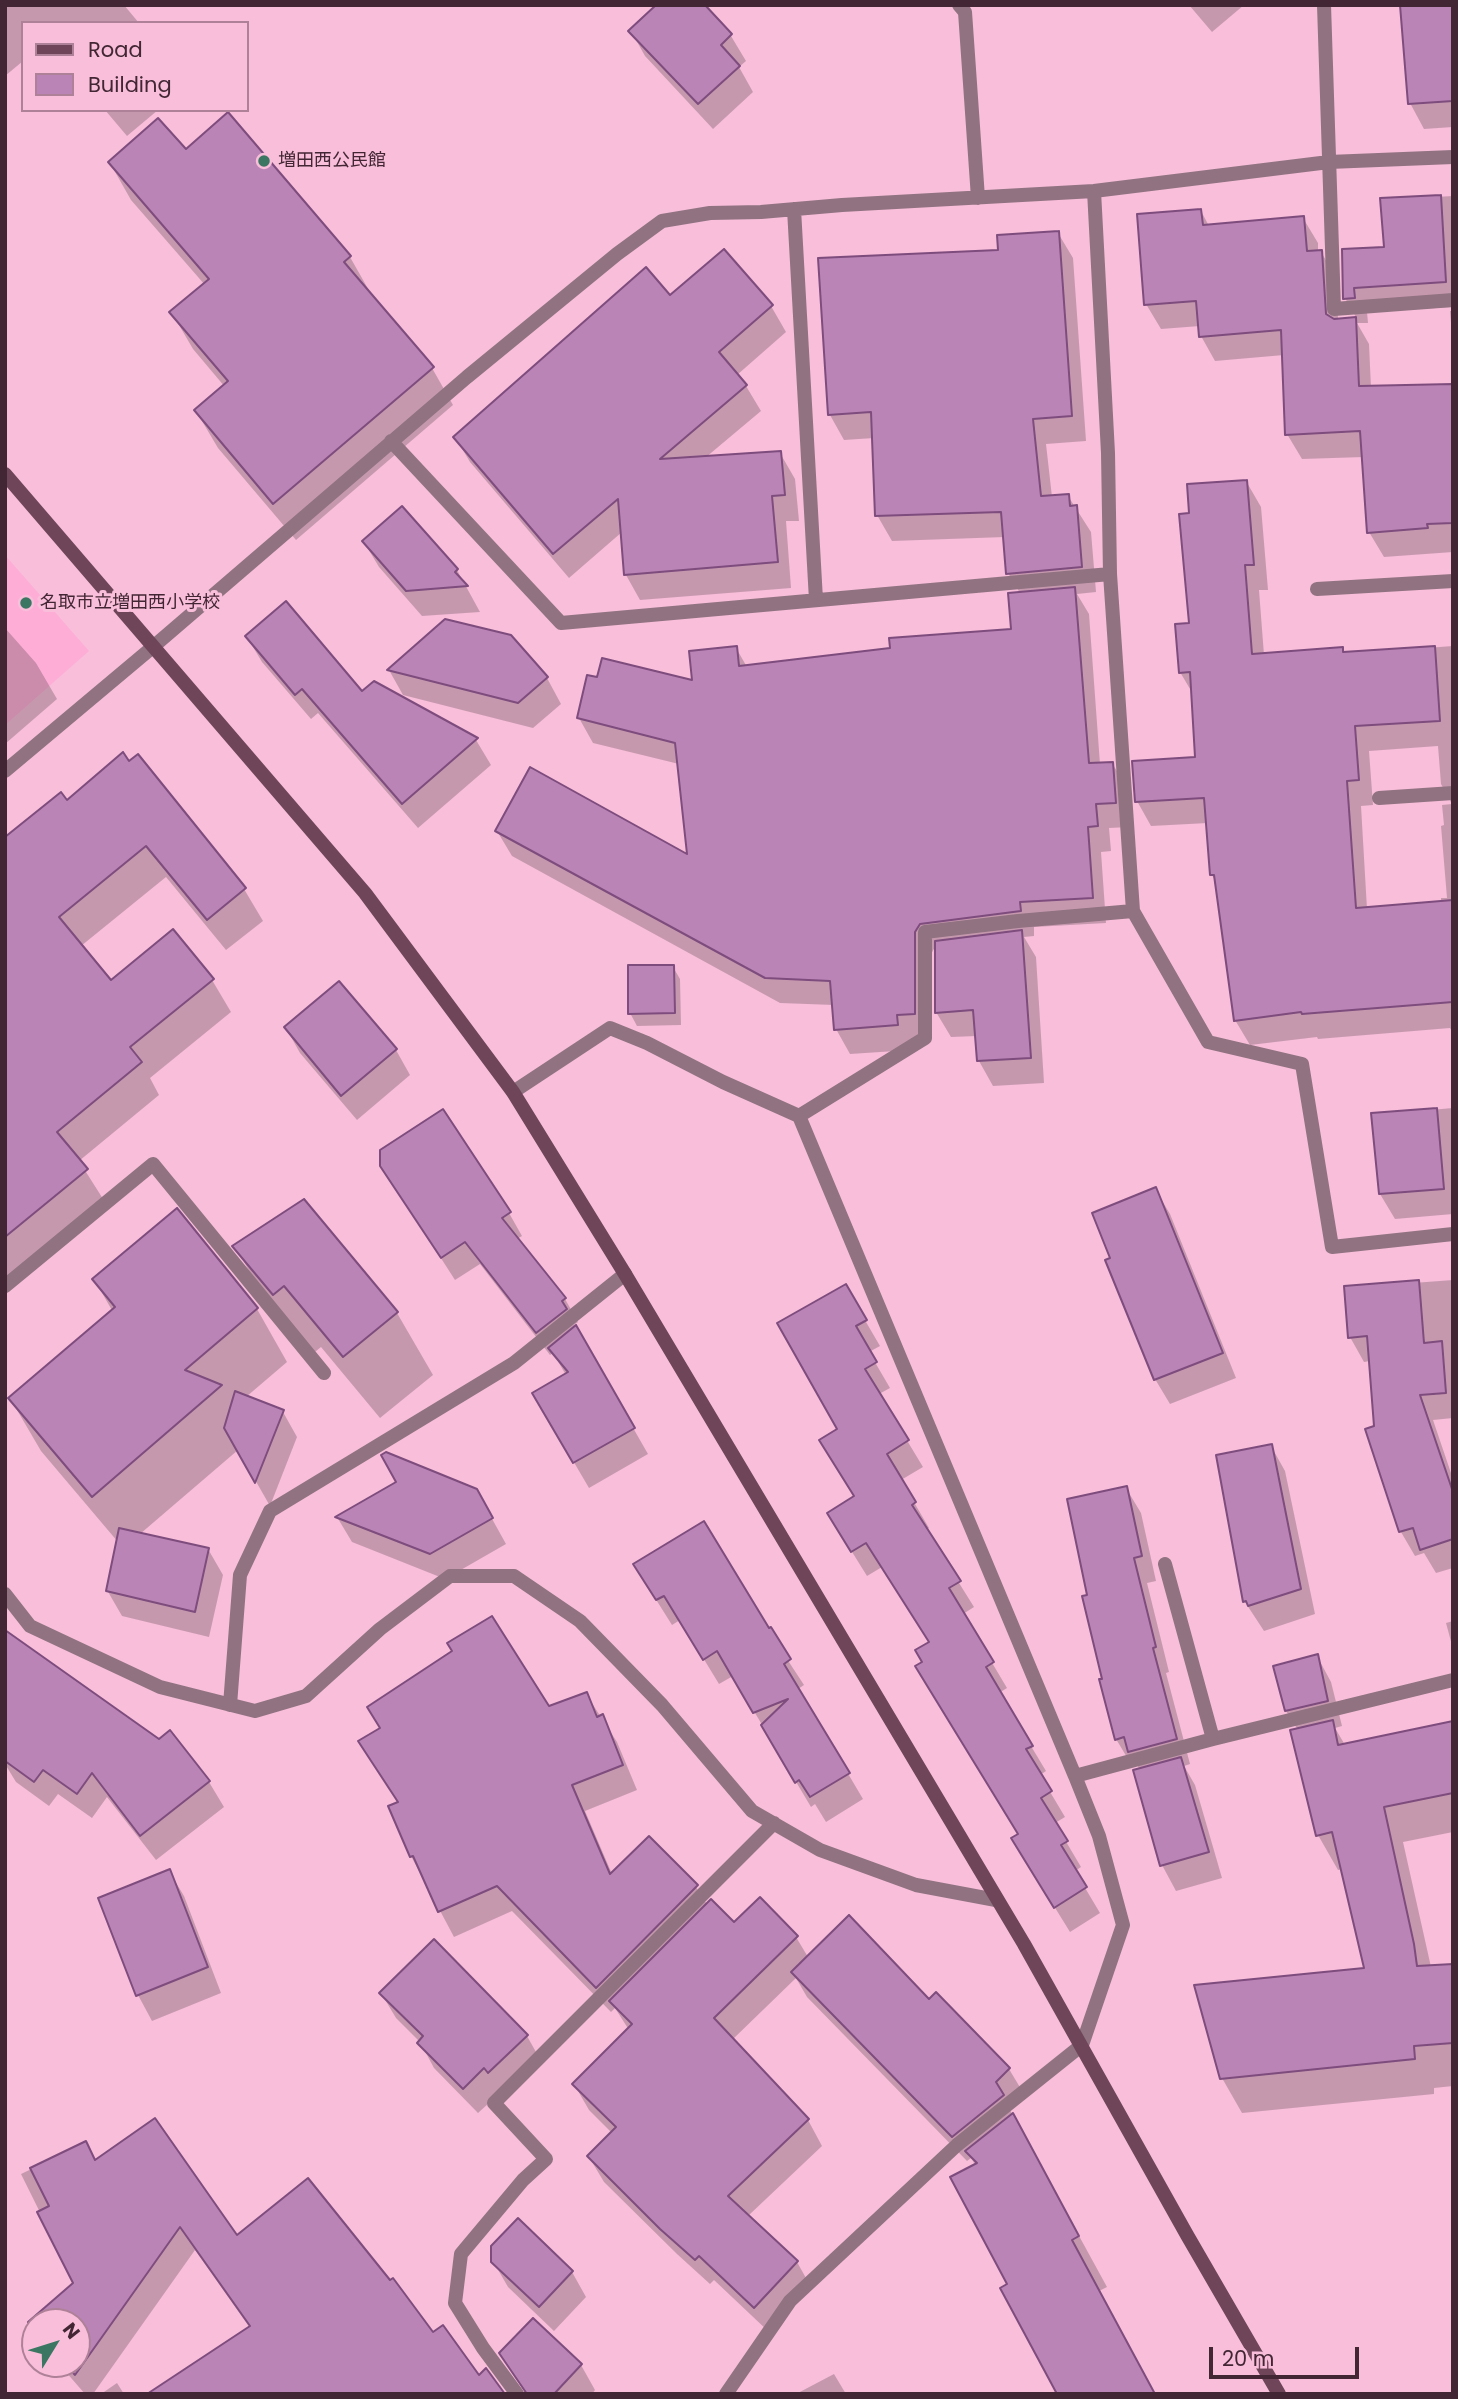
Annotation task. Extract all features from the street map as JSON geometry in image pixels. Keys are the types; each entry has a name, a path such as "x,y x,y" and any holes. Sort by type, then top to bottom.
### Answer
{"street":[{"path":"959,5 965,12 978,198"},
{"path":"1324,5 1334,309 1453,300"},
{"path":"5,771 391,441 595,272 662,221 710,213 1094,191 1329,162 1453,157"},
{"path":"1094,191 1108,453 1110,574 1133,911 1208,1041 1303,1064 1332,1247 1453,1234"},
{"path":"794,209 816,600"},
{"path":"391,441 561,623 1110,574"},
{"path":"5,474 365,893 513,1092 625,1274 1024,1944 1279,2394"},
{"path":"1317,589 1453,581"},
{"path":"1379,798 1453,793"},
{"path":"799,1116 925,1038 925,932 1018,920 1133,911"},
{"path":"513,1092 610,1028 799,1116 1075,1776 1099,1836 1123,1925 1082,2045 957,2145 790,2301 726,2394"},
{"path":"5,1286 153,1164 324,1373"},
{"path":"230,1705 240,1575 270,1511 514,1363 625,1274"},
{"path":"1165,1564 1213,1739"},
{"path":"5,1594 30,1626 160,1687 255,1711 306,1696 380,1629 450,1576 514,1576 580,1621 662,1705 752,1811 820,1850 916,1885 996,1900"},
{"path":"1075,1776 1213,1739 1453,1681"},
{"path":"517,2394 483,2348 455,2303 461,2254 523,2180 546,2159 494,2103 774,1823"}],"shaded area":[{"name":"名取市立増田西小学校","path":"5,555 89,651 5,725"}],"building":[{"path":"656,5 705,5 732,34 721,45 740,66 698,104 628,31"},
{"path":"1400,5 1453,5 1453,101 1408,104"},
{"path":"228,112 351,256 344,262 434,367 273,504 194,410 228,381 169,312 209,279 108,162 158,118 186,149"},
{"path":"1441,195 1446,282 1354,288 1355,298 1343,299 1342,249 1384,247 1380,198"},
{"path":"1201,209 1203,225 1304,216 1307,251 1322,250 1326,314 1334,319 1356,317 1359,386 1453,384 1453,523 1367,533 1360,431 1285,435 1281,330 1199,337 1196,301 1144,305 1137,214"},
{"path":"1059,231 1072,416 1033,419 1041,496 1069,494 1070,506 1077,505 1082,567 1006,574 1001,512 875,516 871,412 828,415 818,258 998,250 997,235"},
{"path":"724,249 773,305 719,352 747,385 660,459 781,451 785,495 772,496 778,562 624,575 618,499 553,554 453,437 646,267 670,295"},
{"path":"1247,480 1254,565 1245,565 1252,654 1343,647 1343,652 1435,646 1440,721 1355,726 1359,780 1347,781 1356,908 1453,900 1453,1002 1301,1012 1234,1021 1214,875 1210,875 1204,798 1135,802 1132,761 1195,757 1190,672 1179,673 1175,624 1189,623 1179,514 1189,513 1187,484"},
{"path":"402,506 458,569 455,572 468,586 406,591 362,541"},
{"path":"1075,587 1089,763 1113,762 1116,803 1096,804 1098,826 1088,827 1093,898 1020,902 1021,911 920,924 915,932 915,1014 897,1015 898,1025 834,1030 830,981 765,978 495,831 530,767 687,854 675,743 577,718 587,675 597,677 602,658 692,680 689,651 737,646 739,666 890,648 889,638 1011,629 1008,593"},
{"path":"286,601 362,691 374,681 478,738 402,804 302,689 295,695 245,636"},
{"path":"445,619 511,635 548,677 518,703 387,670"},
{"path":"123,752 129,761 138,754 246,888 207,920 146,846 59,917 111,980 173,929 214,979 130,1047 142,1062 57,1132 88,1169 5,1237 5,837 61,792 67,800"},
{"path":"1022,930 1031,1058 977,1061 973,1010 935,1013 935,941"},
{"path":"628,965 674,965 675,1013 628,1014"},
{"path":"339,981 397,1049 341,1096 284,1027"},
{"path":"1437,1108 1444,1189 1379,1194 1371,1113"},
{"path":"443,1109 511,1212 502,1218 566,1298 562,1301 567,1309 536,1333 465,1242 441,1258 380,1166 380,1150"},
{"path":"1156,1187 1223,1353 1154,1380 1105,1260 1110,1258 1092,1213"},
{"path":"304,1199 398,1312 343,1357 284,1286 273,1295 232,1246"},
{"path":"177,1208 258,1308 185,1370 222,1385 92,1497 8,1398 115,1307 92,1279"},
{"path":"1419,1280 1424,1343 1442,1341 1446,1393 1420,1395 1453,1492 1453,1539 1420,1550 1413,1528 1399,1532 1365,1429 1374,1426 1367,1336 1348,1338 1344,1286"},
{"path":"846,1284 867,1320 856,1326 877,1362 865,1369 909,1440 887,1454 916,1502 912,1505 961,1581 949,1588 994,1662 986,1667 1033,1746 1026,1749 1052,1791 1041,1798 1068,1841 1061,1845 1087,1887 1054,1908 1011,1838 1018,1834 915,1666 922,1662 915,1650 929,1642 866,1543 851,1552 827,1513 854,1496 819,1440 837,1429 777,1323"},
{"path":"576,1325 635,1428 573,1463 532,1393 568,1372 548,1348"},
{"path":"235,1391 284,1410 255,1483 224,1428"},
{"path":"1272,1444 1301,1589 1248,1606 1246,1601 1243,1602 1216,1455"},
{"path":"386,1452 477,1489 493,1518 430,1554 335,1517 396,1482 381,1455"},
{"path":"1127,1486 1142,1556 1134,1558 1156,1647 1153,1648 1177,1739 1128,1752 1124,1737 1115,1740 1099,1679 1102,1679 1082,1596 1087,1595 1067,1499"},
{"path":"704,1521 791,1659 784,1664 850,1773 810,1797 799,1780 795,1783 761,1725 788,1699 753,1713 717,1651 703,1660 664,1596 656,1600 633,1564"},
{"path":"119,1528 209,1548 195,1612 106,1591"},
{"path":"492,1616 549,1706 587,1692 597,1717 603,1714 623,1765 572,1785 610,1874 649,1836 698,1885 596,1988 497,1886 438,1912 388,1806 398,1802 358,1741 380,1728 367,1707 452,1651 447,1643"},
{"path":"5,1630 159,1739 170,1730 210,1781 140,1836 92,1773 77,1794 43,1770 34,1782 5,1761"},
{"path":"1318,1654 1328,1701 1285,1711 1273,1666"},
{"path":"1333,1720 1338,1745 1453,1721 1453,1793 1384,1807 1417,1966 1453,1964 1453,2043 1414,2046 1415,2059 1220,2079 1194,1985 1364,1968 1332,1832 1316,1836 1290,1730"},
{"path":"1181,1757 1209,1852 1160,1866 1133,1770"},
{"path":"170,1869 208,1967 136,1996 98,1898"},
{"path":"760,1897 798,1936 714,2018 809,2119 728,2196 798,2261 754,2308 699,2256 695,2260 660,2229 587,2156 616,2127 572,2084 632,2024 609,2001 711,1899 734,1922"},
{"path":"849,1915 929,1999 936,1992 1010,2068 996,2082 1004,2095 952,2137 791,1972"},
{"path":"434,1939 528,2035 488,2073 484,2068 463,2089 417,2043 423,2036 379,1993"},
{"path":"1013,2113 1079,2236 1072,2240 1155,2394 1057,2394 1000,2288 1007,2284 950,2177 977,2163 965,2151"},
{"path":"155,2118 237,2235 308,2178 390,2280 393,2278 433,2332 443,2325 479,2375 486,2368 505,2394 147,2394 250,2326 180,2227 91,2352 91,2308 44,2308 73,2283 37,2212 49,2206 30,2168 86,2141 95,2160"},
{"path":"518,2218 573,2271 539,2307 491,2262 491,2246"},
{"path":"533,2318 582,2364 554,2394 527,2394 499,2353"}],"place":[{"name":"増田西公民館","path":"264,161"},
{"name":"名取市立増田西小学校","path":"26,603"}]}
